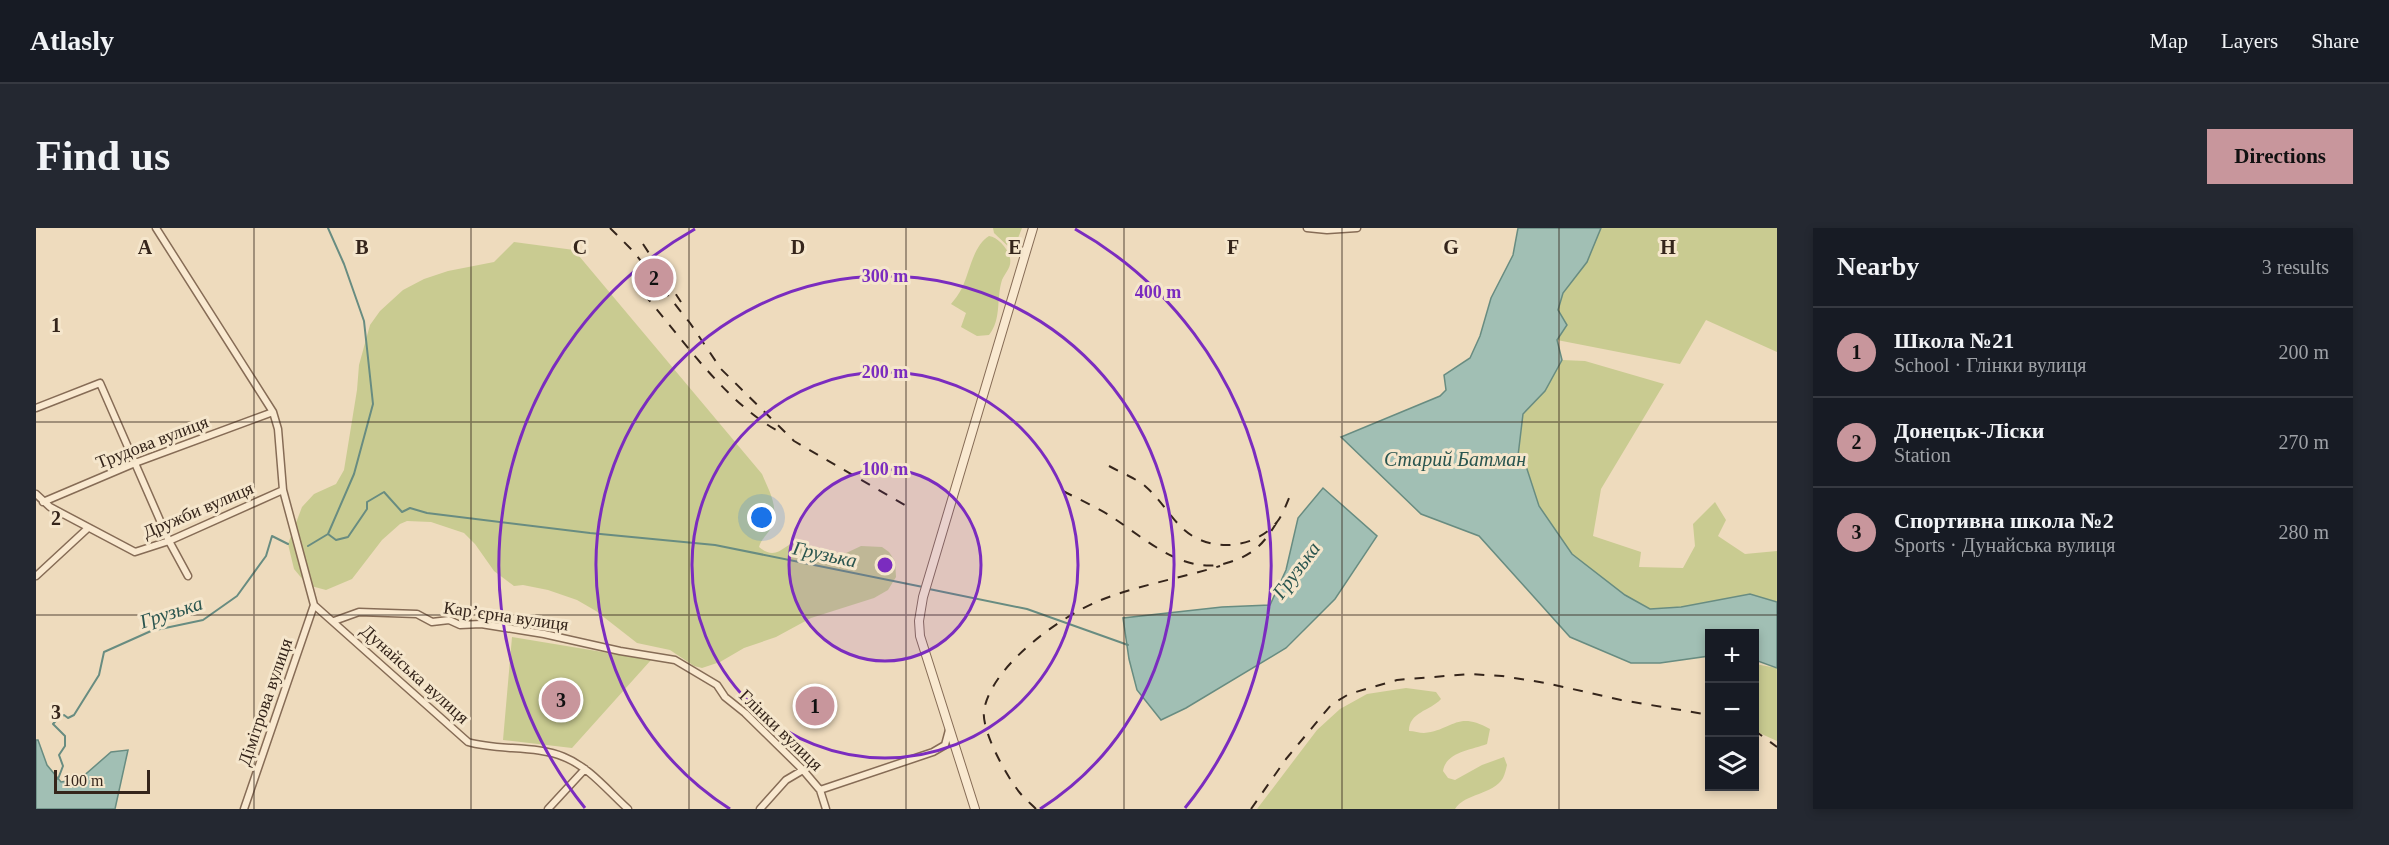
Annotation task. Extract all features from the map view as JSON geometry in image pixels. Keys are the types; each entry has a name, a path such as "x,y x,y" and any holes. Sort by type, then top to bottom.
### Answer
{"street":[{"path":"156,228 273,412 278,429 282,490 314,605"},
{"path":"975,809 923,645 919,621 923,597 1034,228"},
{"path":"1307,228 1327,230 1357,228"},
{"path":"36,408 100,383 169,541 188,576"},
{"name":"Трудова вулиця","path":"43,502 135,463 273,412"},
{"name":"Дружби вулиця","path":"88,528 135,552 169,541 282,490"},
{"path":"36,494 43,502 88,528 36,576"},
{"name":"Дунайська вулиця","path":"314,605 468,742 481,746 553,753 565,757 585,769 628,809"},
{"name":"Дімітрова вулиця","path":"244,809 314,605"},
{"name":"Кар’єрна вулиця","path":"333,621 359,612 417,614 432,622 449,620 460,625 481,624 675,660"},
{"name":"Глінки вулиця","path":"675,660 717,685 725,697 745,713 803,770 820,790 826,809"},
{"path":"820,790 933,752 945,745 949,730"},
{"path":"548,809 585,769"},
{"path":"760,809 786,780 803,770"}],"green space":[{"path":"993,228 1022,228 1013,251 994,233"},
{"path":"1601,228 1777,228 1777,352 1706,320 1680,364 1557,340 1567,325 1558,311 1563,293 1587,262"},
{"path":"989,236 1005,247 1010,264 1002,280 993,329 989,335 977,336 961,327 966,313 951,304 962,288 979,246"},
{"path":"514,242 574,250 762,474 774,505 774,519 759,547 776,553 794,542 802,542 810,546 821,558 829,559 861,546 882,547 895,561 896,577 888,590 874,598 811,618 776,637 744,648 720,662 702,668 694,666 670,650 637,643 596,611 577,600 548,590 523,585 514,586 494,571 475,544 464,533 431,522 407,521 400,524 382,540 352,579 326,590 311,586 304,581 294,569 288,544 302,507 314,494 336,484 344,470 359,365 370,325 380,311 403,290 424,279 448,271 494,262"},
{"path":"1562,360 1585,361 1664,384 1601,489 1593,536 1641,552 1639,567 1683,568 1695,546 1693,524 1715,502 1726,520 1718,536 1745,554 1777,551 1777,602 1750,594 1681,607 1650,609 1625,595 1572,554 1539,506 1527,469 1518,456 1523,414 1545,391"},
{"path":"512,637 651,660 572,748 503,740"},
{"path":"1759,665 1777,668 1777,741 1759,733"},
{"path":"1406,688 1436,692 1441,699 1412,720 1409,731 1424,733 1462,721 1470,721 1490,729 1487,744 1454,756 1445,765 1443,771 1448,778 1455,780 1482,765 1504,757 1507,765 1503,778 1498,784 1465,800 1455,809 1257,809 1317,730 1340,709 1367,694"}],"water":[{"name":"Старий Батман","path":"1518,228 1601,228 1587,262 1563,293 1558,310 1567,325 1557,340 1562,360 1545,391 1523,414 1518,456 1527,469 1539,506 1572,554 1625,595 1650,609 1681,607 1750,594 1777,602 1777,668 1759,661 1759,629 1705,629 1705,657 1660,663 1631,663 1570,637 1479,536 1421,514 1341,437 1440,396 1446,390 1444,375 1470,358 1480,336 1491,298 1513,255"},
{"path":"1323,488 1377,536 1335,599 1286,648 1186,708 1161,720 1137,690 1129,659 1123,618 1222,607 1270,605 1286,570 1298,518"},
{"path":"36,740 38,740 47,765 61,782 80,779 111,752 128,750 115,809 36,809"}],"waterway":[{"path":"328,228 344,264 364,321 373,404 354,474 328,534"},
{"name":"Грузька","path":"308,546 328,534 336,540 348,537 367,509 367,502 384,492 402,512 410,508 427,513 590,533 715,545 923,587"},
{"name":"Грузька","path":"58,779 63,766 59,755 65,746 65,736 53,724 60,716 64,715 68,718 74,715 99,675 104,652 151,631 203,620 237,596 266,556 272,536 288,544"},
{"name":"Грузька","path":"929,589 1027,609 1128,645"}],"railway":[{"path":"610,228 634,252 690,323 721,369 794,441 910,508"},
{"path":"643,244 681,302"},
{"path":"644,294 722,386 739,403 776,430"},
{"path":"1109,466 1145,486 1182,528 1193,536 1205,542 1217,544 1244,543 1267,531 1277,522 1293,489"},
{"path":"1063,491 1109,515 1155,547 1184,561 1199,565 1230,562 1246,555 1263,542 1277,522"},
{"path":"1036,809 1020,793 1008,776 996,753 984,719 984,710 990,693 1000,676 1030,644 1085,607 1130,590 1220,566"},
{"path":"1251,809 1286,759 1331,705 1349,694 1397,680 1469,674 1502,676 1705,714"},
{"path":"1759,734 1777,747"}],"place":[{"name":"Донецьк-Ліски","path":"654,278"},
{"name":"Спортивна школа №2","path":"561,700"},
{"name":"Школа №21","path":"815,706"}]}
